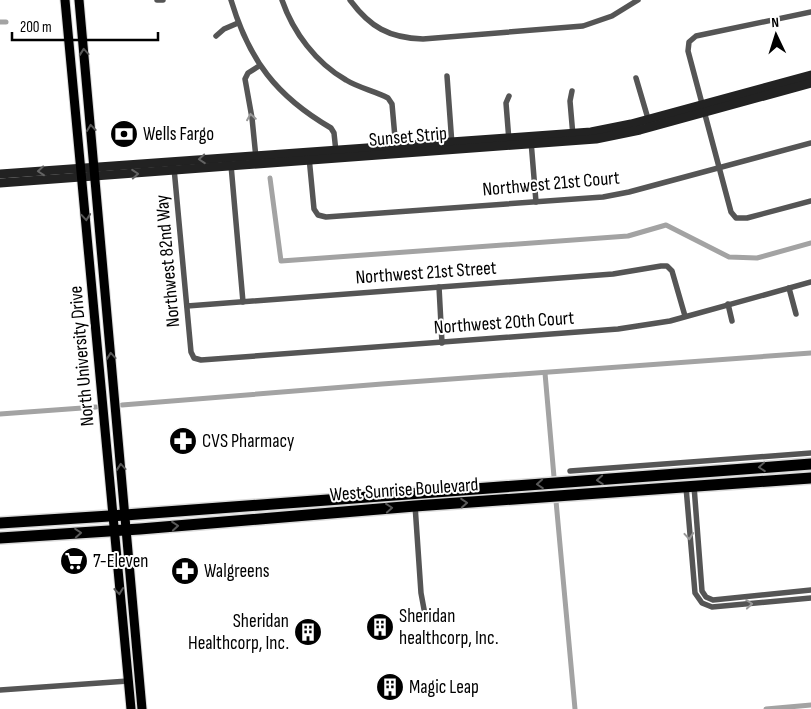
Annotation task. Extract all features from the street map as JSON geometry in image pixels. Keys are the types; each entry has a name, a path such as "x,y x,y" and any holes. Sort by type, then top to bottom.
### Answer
{"highway":[{"name":"West Sunrise Boulevard","path":"0,523 811,464"},
{"path":"669,489 686,473"},
{"name":"West Sunrise Boulevard","path":"0,538 811,478"}],"main road":[{"name":"North University Drive","path":"65,0 131,709"},
{"name":"North University Drive","path":"80,0 142,709"},
{"path":"67,22 82,30"},
{"path":"126,662 133,674 140,677"},
{"path":"128,680 134,683 141,691"}],"street":[{"path":"157,0 163,0"},
{"path":"231,0 245,42 259,66 291,101 331,128 334,133 336,155"},
{"path":"282,0 291,23 307,46 327,67 345,80 388,98 392,104 396,150"},
{"path":"350,0 359,13 388,34 423,40 582,26 612,16 638,0"},
{"path":"811,12 696,36 689,42 688,51 731,212 736,218 747,218 811,201"},
{"path":"216,36 224,29 238,23"},
{"path":"256,160 252,118 245,79 248,73 259,66"},
{"name":"Sunset Strip","path":"704,109 811,75"},
{"path":"447,76 452,146"},
{"path":"636,78 649,123"},
{"name":"Sunset Strip","path":"0,174 95,172 573,137 649,123 811,83"},
{"path":"572,91 570,101 573,137"},
{"path":"509,96 506,104 509,142"},
{"path":"531,140 536,202"},
{"name":"Northwest 21st Court","path":"309,157 314,209 318,215 326,217 603,197 811,143"},
{"path":"231,162 243,302"},
{"name":"Northwest 82nd Way","path":"174,166 191,352 194,358"},
{"name":"Sunset Strip","path":"0,183 82,172"},
{"name":"Northwest 21st Street","path":"187,306 613,274 666,266 672,271 685,316"},
{"name":"Northwest 20th Court","path":"194,358 201,360 618,329 670,321 811,282"},
{"path":"439,287 442,343"},
{"path":"789,288 796,314"},
{"path":"728,304 732,320"},
{"path":"570,470 811,453"},
{"path":"686,473 689,462"},
{"path":"690,487 702,591 706,596 712,600 811,590"},
{"path":"690,487 695,593 702,603 712,607 811,598"},
{"path":"411,493 415,506 421,593 426,620"},
{"path":"0,690 128,680"}],"waterway":[{"path":"0,22 6,22"},
{"path":"270,178 281,261 628,236 666,225 729,257 757,258 811,243"},
{"path":"122,405 811,353"},
{"path":"545,373 554,477"},
{"path":"0,414 96,407"},
{"path":"556,501 575,709"},
{"path":"766,709 811,705"}],"place":[{"name":"Wells Fargo","path":"124,134"},
{"name":"CVS Pharmacy","path":"183,441"},
{"name":"7-Eleven","path":"74,561"},
{"name":"Walgreens","path":"185,571"},
{"name":"Sheridan healthcorp, Inc.","path":"380,627"},
{"name":"Sheridan Healthcorp, Inc.","path":"308,632"},
{"name":"Magic Leap","path":"390,687"}]}
